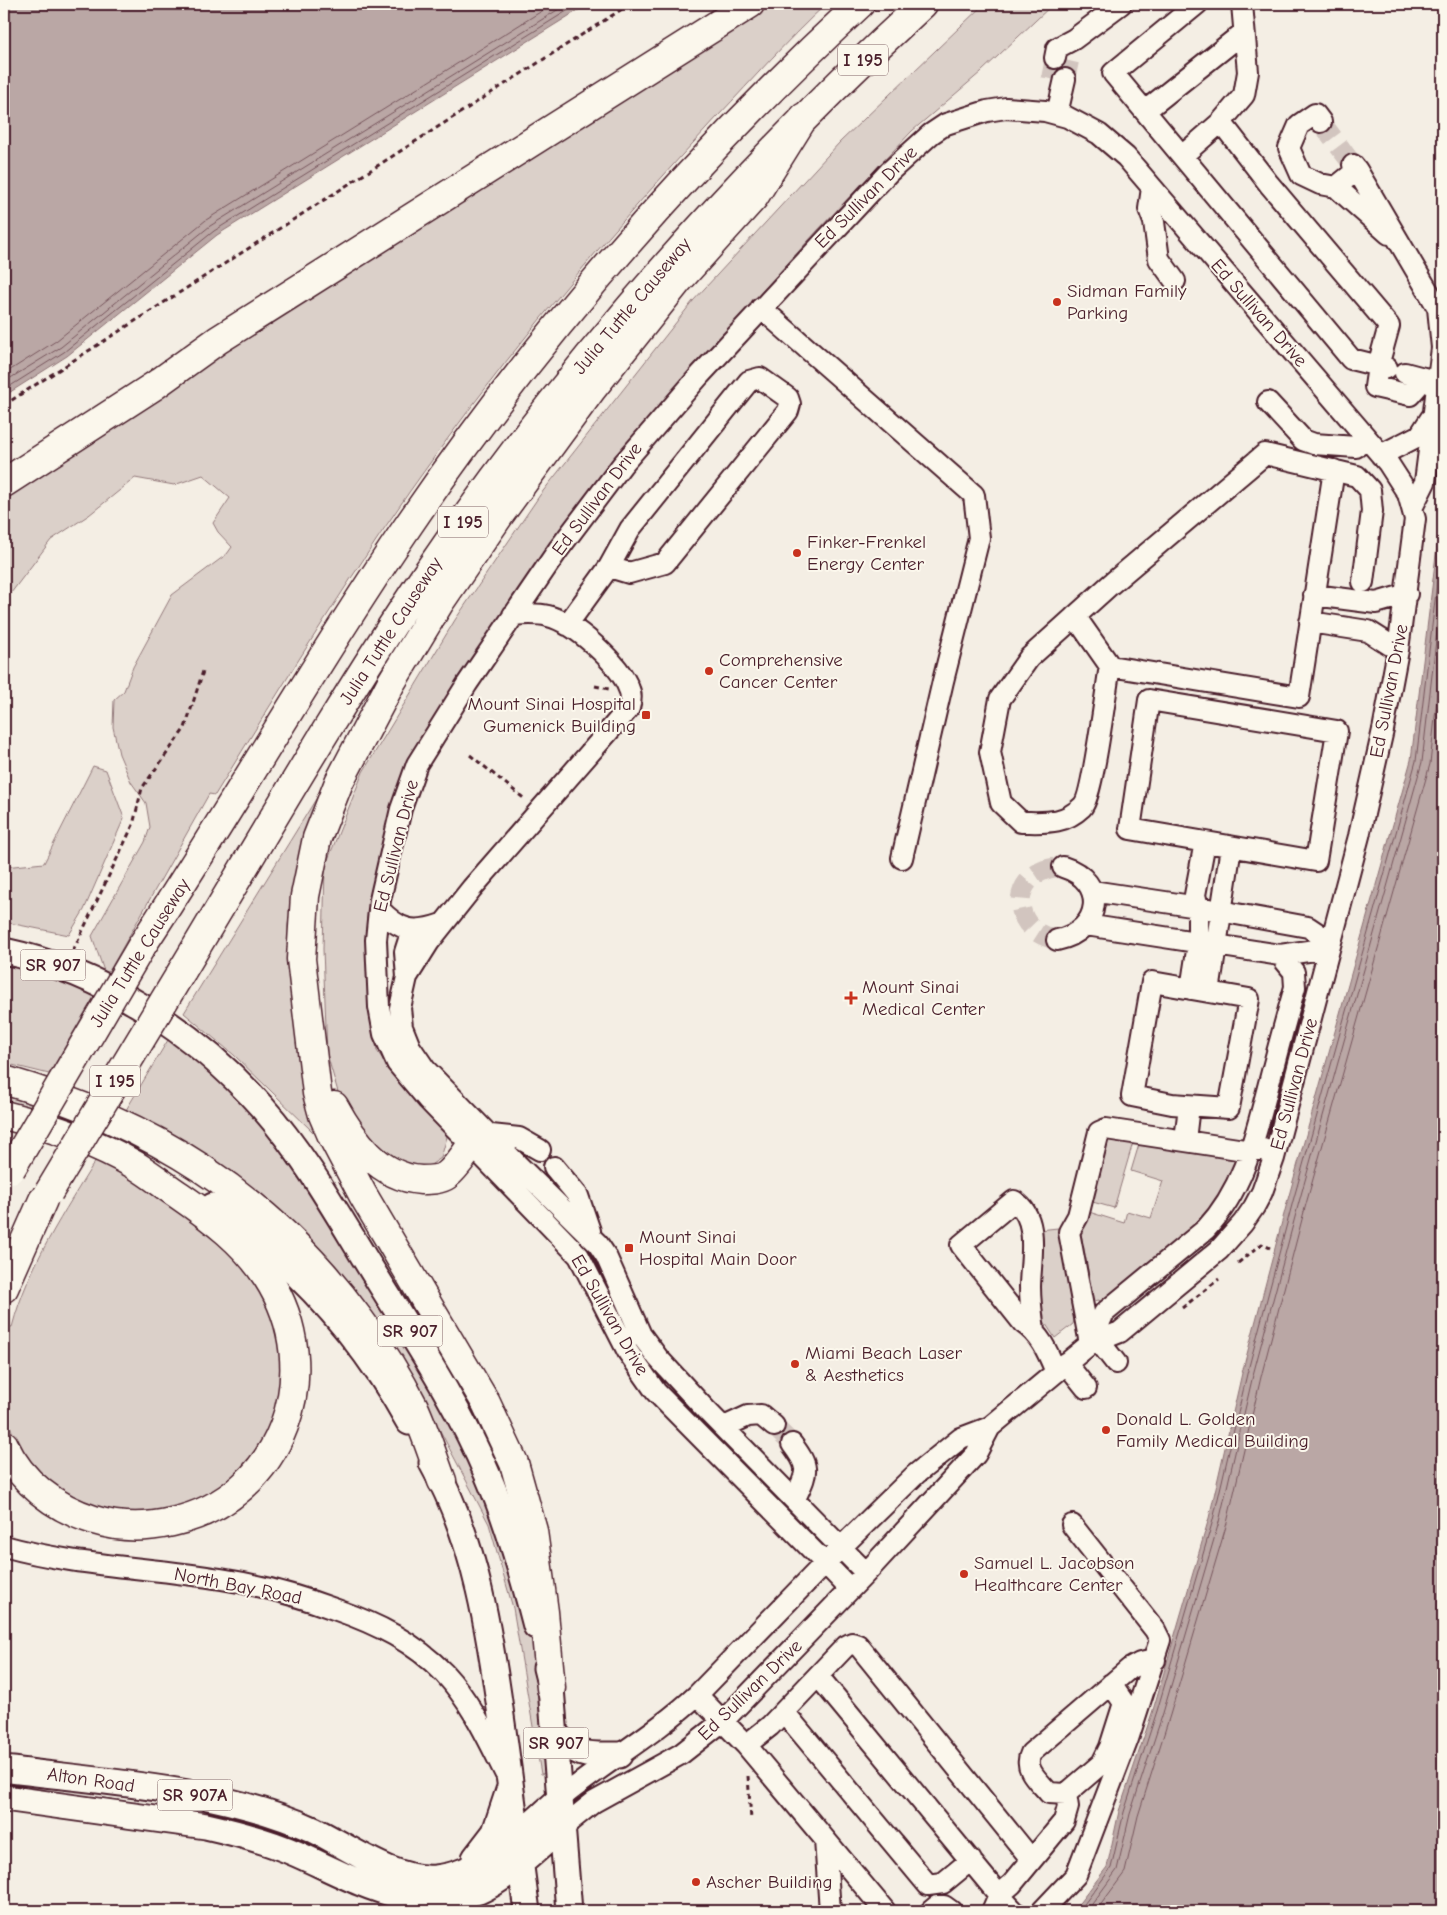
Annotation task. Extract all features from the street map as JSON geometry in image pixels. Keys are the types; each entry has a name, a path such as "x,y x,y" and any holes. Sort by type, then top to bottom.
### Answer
{"highway":[{"path":"4,484 154,386 218,340 750,4"},
{"name":"Julia Tuttle Causeway","path":"7,1176 141,947 410,522 493,408 570,310 626,244 743,119 860,4"},
{"name":"Julia Tuttle Causeway","path":"4,1256 46,1196 391,629 502,468 577,370 668,261 804,117 923,4"},
{"path":"551,1688 544,1612 533,1531 514,1463 486,1403 373,1212 332,1136 317,1092 302,959 305,896 318,838 327,810 353,752 440,602 501,513 640,329 754,197 804,117"},
{"path":"4,470 149,376 218,340"},
{"path":"313,1049 335,1108 363,1150 385,1170 412,1179 440,1179 455,1167 481,1140"},
{"path":"4,1080 78,1105 158,1141 216,1176 274,1223 325,1274 381,1350 414,1407 442,1481"},
{"name":"SR 907","path":"4,1115 51,1129 135,1165"},
{"path":"4,1445 18,1468 32,1484 65,1509 104,1523 145,1526 184,1520 222,1503 253,1478 269,1459 280,1438 292,1398 294,1354 285,1314 272,1285 255,1261 225,1229 135,1165"},
{"path":"4,1288 46,1196"}],"main road":[{"name":"SR 907","path":"4,951 65,970 152,1013 198,1045 263,1108 300,1156 437,1376 472,1440 514,1545 551,1688 564,1826 569,1911"},
{"name":"SR 907","path":"135,1165 182,1185 209,1203 261,1241 314,1291 370,1360 405,1415 442,1481 463,1535 486,1624 511,1785 527,1911"},
{"path":"555,1734 569,1747 581,1754 619,1754"},
{"name":"Alton Road","path":"4,1769 185,1793 234,1802 304,1825 374,1861 405,1874 423,1878 438,1878 466,1869"},
{"path":"466,1869 495,1832 511,1785"},
{"name":"Alton Road","path":"4,1798 206,1826 276,1845 320,1865"},
{"name":"SR 907A","path":"466,1869 496,1854 561,1798"},
{"name":"SR 907A","path":"320,1865 395,1899 428,1902 456,1899 479,1891 504,1876 564,1826"},
{"path":"320,1865 384,1911"}],"street":[{"path":"1051,112 1060,70 1074,39 1121,4"},
{"path":"1197,4 1114,73 1352,359 1431,380"},
{"path":"1182,156 1221,122 1244,95 1248,72 1243,33 1242,4"},
{"path":"1145,111 1243,33"},
{"name":"Ed Sullivan Drive","path":"561,1798 619,1754 651,1734 697,1695 841,1547 924,1468 961,1438 990,1427 1094,1342 1120,1332 1209,1258 1232,1237 1254,1207 1269,1176 1374,772 1407,594 1415,532 1413,506 1403,483 1381,455 1116,146 1085,124 1051,112 1006,108 987,110 946,124 931,134 889,172 760,308 622,465 513,614 417,764 401,809 379,909 376,940 379,1007 388,1046 409,1078 481,1140 517,1164 591,1235 606,1256 641,1335 668,1369 724,1428 795,1499 841,1547 866,1573"},
{"path":"1321,122 1315,114 1299,125 1289,148 1301,175 1320,184 1336,186 1401,246"},
{"path":"1221,122 1269,184 1389,326 1390,369 1375,387 1410,395 1431,380"},
{"path":"1336,186 1355,168 1438,308 1442,348 1431,380 1431,418 1425,482 1413,506"},
{"path":"1152,188 1149,209 1154,222 1159,259 1170,285"},
{"path":"760,308 974,495 979,538 943,681 902,858"},
{"path":"567,624 608,567 630,529 749,381 760,378 788,398 790,404 788,411 665,563 629,573 608,567"},
{"path":"1268,402 1296,433 1308,442 1356,447 1367,439"},
{"path":"1381,455 1420,435 1431,418"},
{"path":"1075,616 1110,666 1090,786 1084,806 1059,822 1021,822 1001,804 990,752 1000,699 1028,658 1075,616 1265,454 1358,476 1370,490 1372,510 1363,582"},
{"path":"1110,666 1299,696 1334,470"},
{"path":"1314,595 1366,603 1389,600 1407,594"},
{"path":"407,977 442,924 629,708 629,689 614,664 567,624 548,616 513,614"},
{"path":"1310,622 1368,631 1398,650"},
{"path":"1149,700 1337,731 1316,861 1205,842 1130,829 1149,700"},
{"path":"1205,842 1195,895 1207,945"},
{"path":"1200,990 1207,945 1222,912 1231,847"},
{"path":"1057,940 1070,938 1086,925 1093,912 1092,892 1084,878 1075,870 1063,866"},
{"path":"1086,925 1280,956 1329,948 1320,935 1308,927 1198,907 1092,892"},
{"path":"379,909 409,937"},
{"path":"376,940 409,937 442,924"},
{"path":"407,977 405,962 409,937"},
{"name":"Ed Sullivan Drive","path":"1094,1342 1104,1313 1206,1229 1227,1203 1237,1186 1251,1151 1295,987 1294,972 1280,956"},
{"name":"Ed Sullivan Drive","path":"407,977 400,1018 410,1047 424,1068 481,1140 580,1256 628,1352 656,1392 850,1590"},
{"path":"1152,982 1200,990 1249,999 1229,1108 1181,1105 1132,1096 1152,982"},
{"path":"1176,1138 1181,1105"},
{"path":"1116,1363 1094,1342 1069,1232 1078,1216 1094,1143 1099,1132 1106,1129 1176,1138 1251,1151 1267,1148 1279,1140"},
{"path":"481,1140 520,1138 540,1150"},
{"path":"554,1167 578,1196 591,1235"},
{"path":"1034,1330 1030,1289 1032,1233 1020,1205 1014,1201 961,1245 1024,1323 1034,1330 1061,1368 1086,1388"},
{"path":"1183,1249 1209,1258"},
{"path":"724,1428 748,1416 761,1415 774,1426"},
{"name":"Ed Sullivan Drive","path":"564,1826 594,1802 681,1754 723,1721 850,1590 976,1454 990,1427"},
{"path":"792,1444 804,1460 806,1473 795,1499"},
{"path":"1042,1911 1076,1874 1155,1660 1160,1640 1155,1630 1072,1526"},
{"name":"North Bay Road","path":"4,1546 59,1559 220,1578 302,1597 368,1620 412,1646 443,1672 478,1718 511,1785"},
{"path":"746,1745 784,1712 846,1646 852,1643 858,1645 1031,1859"},
{"path":"1111,1684 1124,1703 1110,1747 1102,1763 1066,1794 1049,1793 1028,1768 1028,1760 1031,1753 1128,1669 1140,1663 1155,1660"},
{"path":"818,1676 971,1860 996,1903 1014,1911"},
{"path":"697,1695 746,1745 884,1911"},
{"path":"784,1712 928,1885 943,1883 971,1860"},
{"path":"996,1903 1064,1821 1068,1807 1066,1794"},
{"path":"825,1840 830,1911"},
{"path":"931,1911 937,1906 944,1906 950,1911"}],"path":[{"path":"4,405 630,4"},
{"path":"65,970 133,825 142,788 185,728 204,668"},
{"path":"595,686 614,690"},
{"path":"470,755 532,805"},
{"path":"1238,1263 1262,1244 1270,1248"},
{"path":"1181,1308 1219,1278"},
{"path":"748,1773 751,1820"}],"shaded area":[{"path":"770,4 826,4 718,116 645,196 539,320 472,405 352,576 215,795 209,794 106,977 92,936 145,842 150,827 146,803 131,782 119,754 113,727 114,700 124,691 133,667 172,595 227,554 232,547 218,532 213,523 230,498 203,475 174,485 135,478 89,515 51,540 8,597 9,625 4,632 4,490"},
{"path":"984,4 1053,4 981,72 912,131 818,230 718,340 605,473 508,605 434,717 391,806 371,897 367,983 377,1051 402,1086 445,1130 447,1137 441,1158 423,1170 403,1168 356,1130 338,1092 327,1054 323,949 325,867 363,772 455,620 540,495 693,301 840,142"},
{"path":"93,766 106,770 124,818 84,910 69,935 4,922 4,867 44,863"},
{"path":"319,794 322,797 296,871 288,925 288,949 314,1118 313,1132 234,1055 184,1013"},
{"path":"4,958 98,990 49,1074 4,1063"},
{"path":"171,1035 261,1114 467,1440 528,1620 538,1672 547,1773 541,1774 513,1608 489,1524 424,1400 190,1146 126,1110"},
{"path":"4,1092 33,1101 28,1110 4,1103"},
{"path":"1109,1137 1134,1139 1114,1208 1089,1201 1099,1148"},
{"path":"1140,1141 1231,1155 1237,1162 1214,1212 1103,1305 1099,1300 1094,1301 1080,1229 1089,1212 1124,1223 1127,1211 1151,1218 1163,1181 1131,1171"},
{"path":"97,1158 144,1182 238,1254 270,1304 284,1372 268,1440 228,1486 183,1508 134,1514 111,1511 83,1502 58,1488 27,1458 13,1434 8,1420 4,1392 4,1347 7,1326 12,1327 19,1304 37,1261"},
{"path":"1058,1228 1074,1320 1073,1324 1055,1338 1036,1309 1039,1230"}],"water":[{"path":"4,4 588,4 217,235 67,356 4,396"},
{"path":"1443,497 1443,1911 1073,1911 1107,1867 1119,1811 1153,1710 1209,1518 1242,1373 1288,1199 1411,760"}],"tunnel":[{"path":"1051,79 1055,58"},
{"path":"1065,79 1069,61"},
{"path":"1321,122 1353,165"},
{"path":"1057,940 1040,934 1029,924 1022,913 1021,900 1024,887 1032,877 1045,870 1063,867"},
{"path":"774,1426 792,1444"}],"place":[{"name":"Sidman Family Parking","path":"1057,302"},
{"name":"Finker-Frenkel Energy Center","path":"797,553"},
{"name":"Comprehensive Cancer Center","path":"709,671"},
{"name":"Mount Sinai Hospital Gumenick Building","path":"646,715"},
{"name":"Mount Sinai Medical Center","path":"851,998"},
{"name":"Mount Sinai Hospital Main Door","path":"629,1248"},
{"name":"Miami Beach Laser & Aesthetics","path":"795,1364"},
{"name":"Donald L. Golden Family Medical Building","path":"1106,1430"},
{"name":"Samuel L. Jacobson Healthcare Center","path":"964,1574"},
{"name":"Ascher Building","path":"696,1882"}]}
